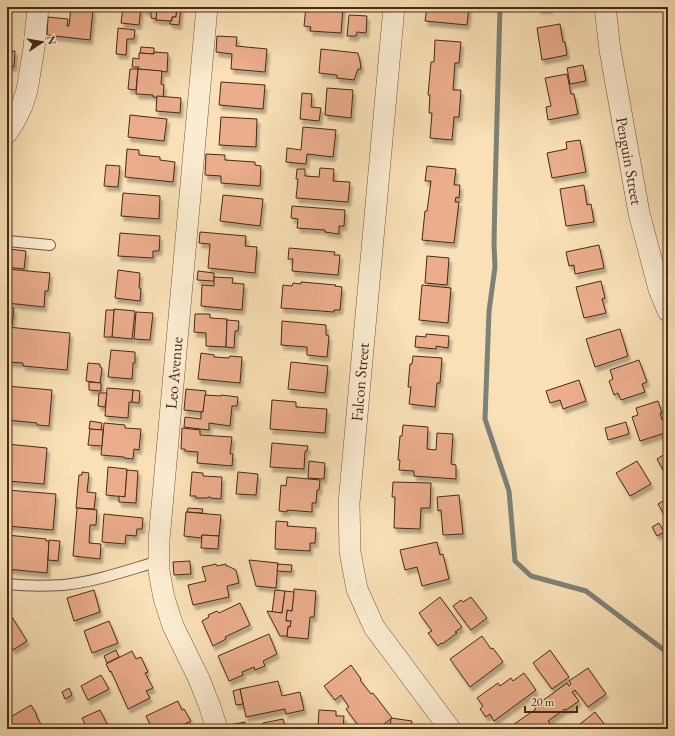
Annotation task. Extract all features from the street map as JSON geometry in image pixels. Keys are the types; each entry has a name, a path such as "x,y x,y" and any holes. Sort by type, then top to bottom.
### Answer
{"street":[{"path":"7,133 22,106 27,90 34,48 38,7"},
{"name":"Leo Avenue","path":"207,7 159,540 159,571 164,598 173,626 199,679 210,707 216,729"},
{"name":"Falcon Street","path":"394,7 349,503 350,552 357,589 374,627 450,729"},
{"name":"Penguin Street","path":"605,7 610,50 639,213 659,289 668,311"}],"lane":[{"path":"7,241 50,245"},
{"path":"7,584 62,585 98,578 159,561"}],"building":[{"path":"71,7 93,9 90,40 47,35 48,17 68,19 67,26 69,26"},
{"path":"123,7 141,7 139,25 121,23"},
{"path":"143,7 152,7 151,8 157,9 157,19 151,18 151,11 143,10"},
{"path":"177,7 176,17 172,17 172,21 156,20 157,9 151,8"},
{"path":"177,7 181,7 179,25 170,24 172,17 176,17"},
{"path":"306,7 343,7 341,33 310,31 311,27 304,26"},
{"path":"427,7 444,9 444,7 469,7 467,25 425,21"},
{"path":"539,7 550,7 550,9 539,9"},
{"path":"349,15 367,16 366,33 357,32 356,36 347,36"},
{"path":"665,18 668,18 668,55 665,55"},
{"path":"560,24 567,55 542,60 537,28"},
{"path":"118,28 135,30 134,39 127,39 126,55 116,54"},
{"path":"217,36 237,37 236,46 267,49 265,72 231,69 232,54 216,52"},
{"path":"435,40 461,42 459,63 455,63 453,90 461,90 459,117 454,117 452,140 430,138 432,113 429,113 430,95 428,95 431,62 434,62"},
{"path":"141,47 154,48 154,54 140,53"},
{"path":"321,49 358,53 361,69 358,69 354,80 337,78 337,75 319,73"},
{"path":"7,51 15,51 14,67 7,66"},
{"path":"154,52 168,53 167,72 132,67 133,58 139,59 139,53 154,54"},
{"path":"583,65 586,81 570,84 567,68"},
{"path":"130,69 138,69 136,90 128,89"},
{"path":"138,69 162,71 161,84 164,85 163,98 153,97 153,95 136,94"},
{"path":"567,74 571,94 574,94 578,114 548,120 546,107 551,106 545,78"},
{"path":"668,81 668,99 664,82"},
{"path":"221,82 265,85 263,109 219,105"},
{"path":"327,88 353,90 351,118 325,115"},
{"path":"302,93 312,94 311,107 321,108 319,121 300,119"},
{"path":"157,96 181,98 180,113 156,111"},
{"path":"130,115 167,119 164,141 128,137"},
{"path":"221,117 257,119 256,147 219,145"},
{"path":"303,127 336,130 333,157 307,154 306,164 286,162 287,148 301,150"},
{"path":"580,140 586,172 552,178 547,153 567,149 566,142"},
{"path":"127,149 139,150 139,155 160,157 160,160 175,162 173,182 125,177"},
{"path":"668,152 668,172 664,153"},
{"path":"206,154 225,155 225,160 255,162 255,165 261,166 260,186 221,183 221,176 205,175"},
{"path":"106,165 120,166 118,187 104,186"},
{"path":"427,166 456,169 454,185 460,185 459,198 456,197 455,202 459,202 454,243 422,240 425,211 427,211 431,181 425,181"},
{"path":"320,168 334,169 333,181 350,182 348,202 296,198 298,179 296,179 297,169 305,169 305,176 319,177"},
{"path":"584,185 587,205 591,204 594,222 566,226 560,189"},
{"path":"123,193 160,196 159,219 121,216"},
{"path":"223,195 263,199 260,226 220,221"},
{"path":"292,206 345,210 344,226 339,226 339,234 325,232 325,230 297,228 298,219 291,218"},
{"path":"200,232 246,236 245,246 257,247 255,273 208,268 210,244 199,243"},
{"path":"120,233 160,236 159,251 153,251 153,258 118,256"},
{"path":"599,245 604,268 575,274 574,265 569,266 566,252"},
{"path":"289,248 335,252 334,255 340,255 338,275 292,271 293,259 288,259"},
{"path":"9,249 26,251 24,269 7,267"},
{"path":"427,256 449,258 447,285 425,283"},
{"path":"7,269 50,273 48,291 45,291 44,307 7,303"},
{"path":"118,270 140,273 140,301 115,298"},
{"path":"198,271 214,273 214,281 197,280"},
{"path":"214,277 233,278 232,283 244,284 242,310 201,306 202,285 214,286"},
{"path":"601,281 605,298 602,299 606,313 584,318 576,287"},
{"path":"301,282 336,285 335,286 342,287 340,310 334,310 334,312 281,308 283,285 292,286 293,283 301,284"},
{"path":"422,285 451,288 448,323 419,320"},
{"path":"7,308 14,308 12,326 7,326"},
{"path":"114,309 135,311 132,339 112,337"},
{"path":"106,310 114,310 112,337 104,337"},
{"path":"136,312 153,313 150,340 134,339"},
{"path":"195,314 210,314 210,318 227,319 226,347 206,346 206,333 194,332"},
{"path":"227,320 239,321 238,331 235,331 234,348 226,347"},
{"path":"282,321 326,325 326,335 329,336 327,357 307,355 307,347 281,345"},
{"path":"7,327 70,333 67,370 23,366 23,363 7,362"},
{"path":"620,329 628,356 595,367 586,339"},
{"path":"426,334 449,336 448,348 436,346 436,349 415,347 416,336 426,337"},
{"path":"111,350 135,352 135,363 133,363 132,379 108,377"},
{"path":"201,353 214,355 214,357 242,357 240,383 198,379"},
{"path":"413,356 442,358 440,383 437,383 435,407 409,404 411,387 408,387 410,364 412,364"},
{"path":"639,360 647,382 642,384 645,392 621,400 618,393 614,395 609,381 613,379 610,370"},
{"path":"291,362 328,366 325,393 288,389"},
{"path":"88,363 100,364 100,367 102,368 100,383 86,381"},
{"path":"579,380 586,401 563,409 560,400 550,403 546,391"},
{"path":"89,382 101,383 101,391 89,390"},
{"path":"7,386 52,390 49,426 37,425 37,423 7,420"},
{"path":"107,388 133,390 132,402 129,402 128,418 105,416"},
{"path":"186,389 206,391 203,412 184,410"},
{"path":"133,390 140,391 139,403 132,402"},
{"path":"99,393 107,393 105,407 98,406"},
{"path":"205,395 238,397 237,406 232,406 230,426 209,423 209,430 184,427 185,417 201,419"},
{"path":"272,400 296,402 296,407 327,409 325,433 270,429"},
{"path":"658,401 662,413 660,413 662,420 665,419 668,432 640,441 632,417 638,415 636,408"},
{"path":"90,421 102,423 101,430 89,429"},
{"path":"626,422 629,434 608,440 605,428"},
{"path":"104,423 125,425 125,428 141,429 139,450 134,449 133,459 101,455"},
{"path":"403,425 428,427 427,449 436,450 437,433 453,434 451,464 456,465 456,479 414,476 414,471 399,470 400,460 398,460 400,436 402,436"},
{"path":"182,428 200,430 200,435 232,437 230,454 233,454 232,466 197,463 198,452 185,451 185,449 181,449"},
{"path":"90,429 103,430 102,446 88,445"},
{"path":"272,443 308,446 307,451 305,451 304,469 270,467"},
{"path":"7,444 47,448 44,484 7,481"},
{"path":"668,452 668,479 657,459"},
{"path":"309,461 325,463 324,479 308,478"},
{"path":"637,461 651,484 630,496 616,473"},
{"path":"108,467 127,469 125,497 106,495"},
{"path":"127,470 138,471 136,503 119,502 119,496 125,497"},
{"path":"82,472 89,473 87,492 96,493 94,509 76,508 79,475 82,475"},
{"path":"192,472 203,473 203,476 222,477 221,499 210,497 196,498 196,496 190,496"},
{"path":"238,472 258,474 256,495 236,494"},
{"path":"287,477 320,480 319,490 317,490 316,503 312,503 312,512 287,510 287,512 279,511 281,485 286,486"},
{"path":"393,482 431,483 430,508 421,508 420,529 394,528 395,497 392,497"},
{"path":"7,490 56,494 53,530 7,526"},
{"path":"459,495 463,534 443,535 441,510 438,511 437,497"},
{"path":"668,498 668,519 667,520 658,504"},
{"path":"77,508 97,510 96,525 90,525 89,543 101,544 100,559 73,556"},
{"path":"188,508 203,509 202,513 187,512"},
{"path":"186,512 221,515 219,536 202,535 201,538 184,536"},
{"path":"104,514 143,518 142,529 137,529 136,536 126,535 125,544 102,542"},
{"path":"276,521 288,522 287,526 316,528 315,543 310,543 310,551 275,549"},
{"path":"659,523 664,532 657,536 652,527"},
{"path":"7,535 46,539 46,541 49,541 47,573 7,569"},
{"path":"202,535 219,536 218,549 201,548"},
{"path":"49,540 60,541 58,561 48,560"},
{"path":"437,542 440,555 443,554 449,579 422,586 417,567 405,570 400,550"},
{"path":"249,560 278,563 276,588 256,586"},
{"path":"190,561 191,574 174,575 173,562"},
{"path":"216,564 217,566 226,564 226,566 236,570 239,583 227,586 229,597 193,605 188,585 206,581 202,567"},
{"path":"278,564 292,565 291,572 277,571"},
{"path":"294,589 316,591 314,617 310,617 308,639 287,637 288,626 290,627 291,621 286,621 287,610 292,611"},
{"path":"94,590 100,612 74,621 67,598"},
{"path":"275,590 285,591 282,613 272,612"},
{"path":"285,591 294,592 292,611 287,610 286,621 291,621 290,627 288,626 287,636 280,636 267,611 282,613"},
{"path":"440,597 462,627 455,632 457,633 438,646 428,633 432,631 419,613"},
{"path":"471,597 487,618 471,630 453,606 461,600 463,602"},
{"path":"240,603 250,625 225,637 226,639 213,646 202,621 209,617 208,615 217,611 219,613"},
{"path":"12,617 27,641 13,650 7,641 7,620"},
{"path":"109,621 118,643 92,653 84,631"},
{"path":"269,634 277,654 263,661 265,666 255,670 254,667 242,672 243,675 229,681 218,656"},
{"path":"482,636 503,662 470,687 450,659"},
{"path":"116,650 119,657 107,663 104,656"},
{"path":"550,650 569,677 552,689 533,663"},
{"path":"132,651 136,659 141,657 148,672 145,673 153,688 146,691 150,698 128,709 111,671 110,672 106,664"},
{"path":"351,665 361,679 360,680 371,694 373,693 392,718 377,729 361,729 346,709 349,707 341,695 335,700 324,686"},
{"path":"588,668 606,694 588,707 575,690 572,692 579,701 548,721 553,727 550,729 507,729 536,709 534,707 567,683 569,686 571,684 569,681"},
{"path":"524,673 536,690 494,721 490,714 486,717 480,709 483,706 477,698 498,683 500,686 511,678 513,681"},
{"path":"101,675 109,689 88,700 81,686"},
{"path":"278,681 282,696 300,692 304,710 286,714 285,709 246,717 240,689"},
{"path":"69,688 72,695 65,699 62,692"},
{"path":"240,689 243,704 236,705 233,691"},
{"path":"178,701 182,710 184,709 191,721 174,729 143,729 143,727 150,724 146,716"},
{"path":"31,705 44,729 13,729 7,719"},
{"path":"100,710 108,726 101,729 87,729 82,718"},
{"path":"319,710 336,711 336,716 344,716 343,728 318,727"},
{"path":"595,712 608,729 584,729 580,724"},
{"path":"391,718 412,721 411,729 390,729"},
{"path":"283,719 286,729 265,729 263,723"},
{"path":"245,722 246,729 230,729 229,725"},
{"path":"139,726 140,729 130,729"}],"waterway":[{"path":"500,7 494,243 495,267 489,311 485,419 509,491 515,561 531,576 586,591 668,653"}]}
